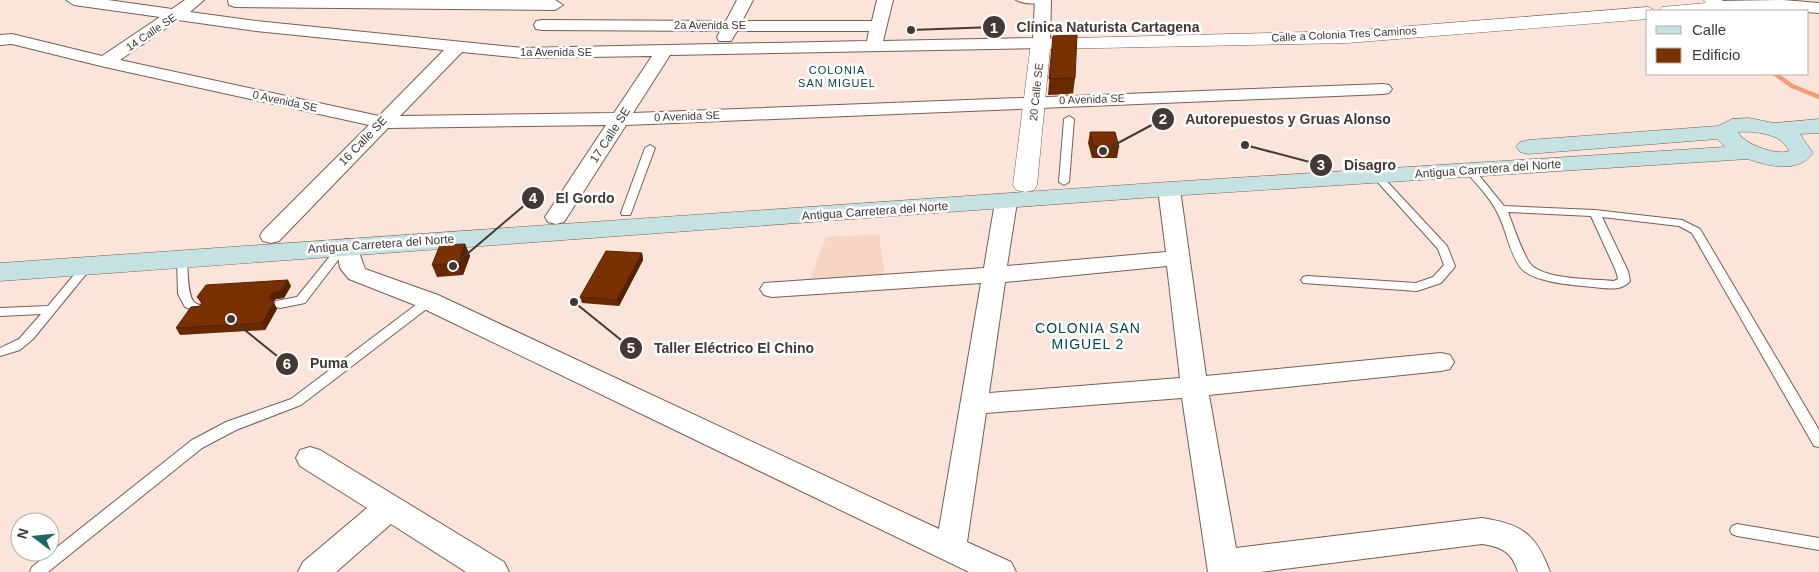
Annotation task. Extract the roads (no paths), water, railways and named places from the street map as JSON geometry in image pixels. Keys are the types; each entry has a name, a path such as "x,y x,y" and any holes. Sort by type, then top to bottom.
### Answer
{"main road":[{"name":"Antigua Carretera del Norte","path":"0,256 1064,182 1726,132 1727,128 1740,124 1772,130"},
{"path":"1772,130 1819,126"},
{"path":"1772,130 1810,148"},
{"path":"1726,132 1732,142 1749,152 1772,158 1792,159 1810,148"},
{"name":"Antigua Carretera del Norte","path":"0,272 345,246 1749,152"}],"street":[{"name":"1a Avenida SE","path":"74,0 106,2 176,15 256,26 456,48 523,53 1041,43"},
{"name":"14 Calle SE","path":"105,62 196,0"},
{"path":"718,50 745,0"},
{"path":"873,46 885,0"},
{"name":"20 Calle SE","path":"1025,184 1036,101 1043,0"},
{"path":"256,26 283,1"},
{"path":"235,2 556,2"},
{"path":"344,36 377,2"},
{"path":"523,53 556,2"},
{"path":"1675,10 1715,3 1819,8"},
{"name":"Calle a Colonia Tres Caminos","path":"1041,43 1347,36 1646,13"},
{"name":"2a Avenida SE","path":"542,25 878,26"},
{"name":"0 Avenida SE","path":"0,40 12,40 382,122 621,118 1036,101 1383,90"},
{"name":"16 Calle SE","path":"271,236 456,48"},
{"name":"17 Calle SE","path":"556,218 664,51"},
{"path":"1169,190 1194,387 1224,567 1482,531 1503,534 1520,542 1530,557 1534,572"},
{"path":"952,548 1006,202"},
{"path":"345,246 352,268 357,274 428,301 1000,572"},
{"path":"772,289 994,275 1177,258"},
{"path":"974,404 1194,387 1441,362"},
{"path":"310,458 494,572"},
{"path":"314,572 390,507"}],"lane":[{"path":"1020,0 1043,0"},
{"path":"1064,182 1069,119"},
{"path":"626,213 650,148"},
{"path":"1470,170 1501,209 1525,266 1532,272 1547,276 1615,285 1624,280 1622,271 1595,213"},
{"path":"1307,280 1417,287 1437,280 1450,266 1443,248 1377,176"},
{"path":"1501,209 1595,213 1682,223 1696,231 1819,442"},
{"path":"280,304 302,300 345,246"},
{"path":"182,258 184,294 189,304 198,308"},
{"path":"0,352 11,350 20,344 87,266"},
{"path":"37,572 197,444 231,426 296,402 428,301"},
{"path":"0,312 51,310"},
{"path":"1737,530 1819,544"}],"waterway":[{"path":"1776,75 1792,86 1819,97"}],"place":[{"name":"Clínica Naturista Cartagena","path":"911,30"},
{"name":"Disagro","path":"1245,145"},
{"name":"Autorepuestos y Gruas Alonso","path":"1103,151"},
{"name":"El Gordo","path":"453,266"},
{"name":"Taller Eléctrico El Chino","path":"574,302"},
{"name":"Puma","path":"231,319"}],"district":[{"name":"COLONIA SAN MIGUEL","path":"837,76"},
{"name":"COLONIA SAN MIGUEL 2","path":"1088,336"}]}
